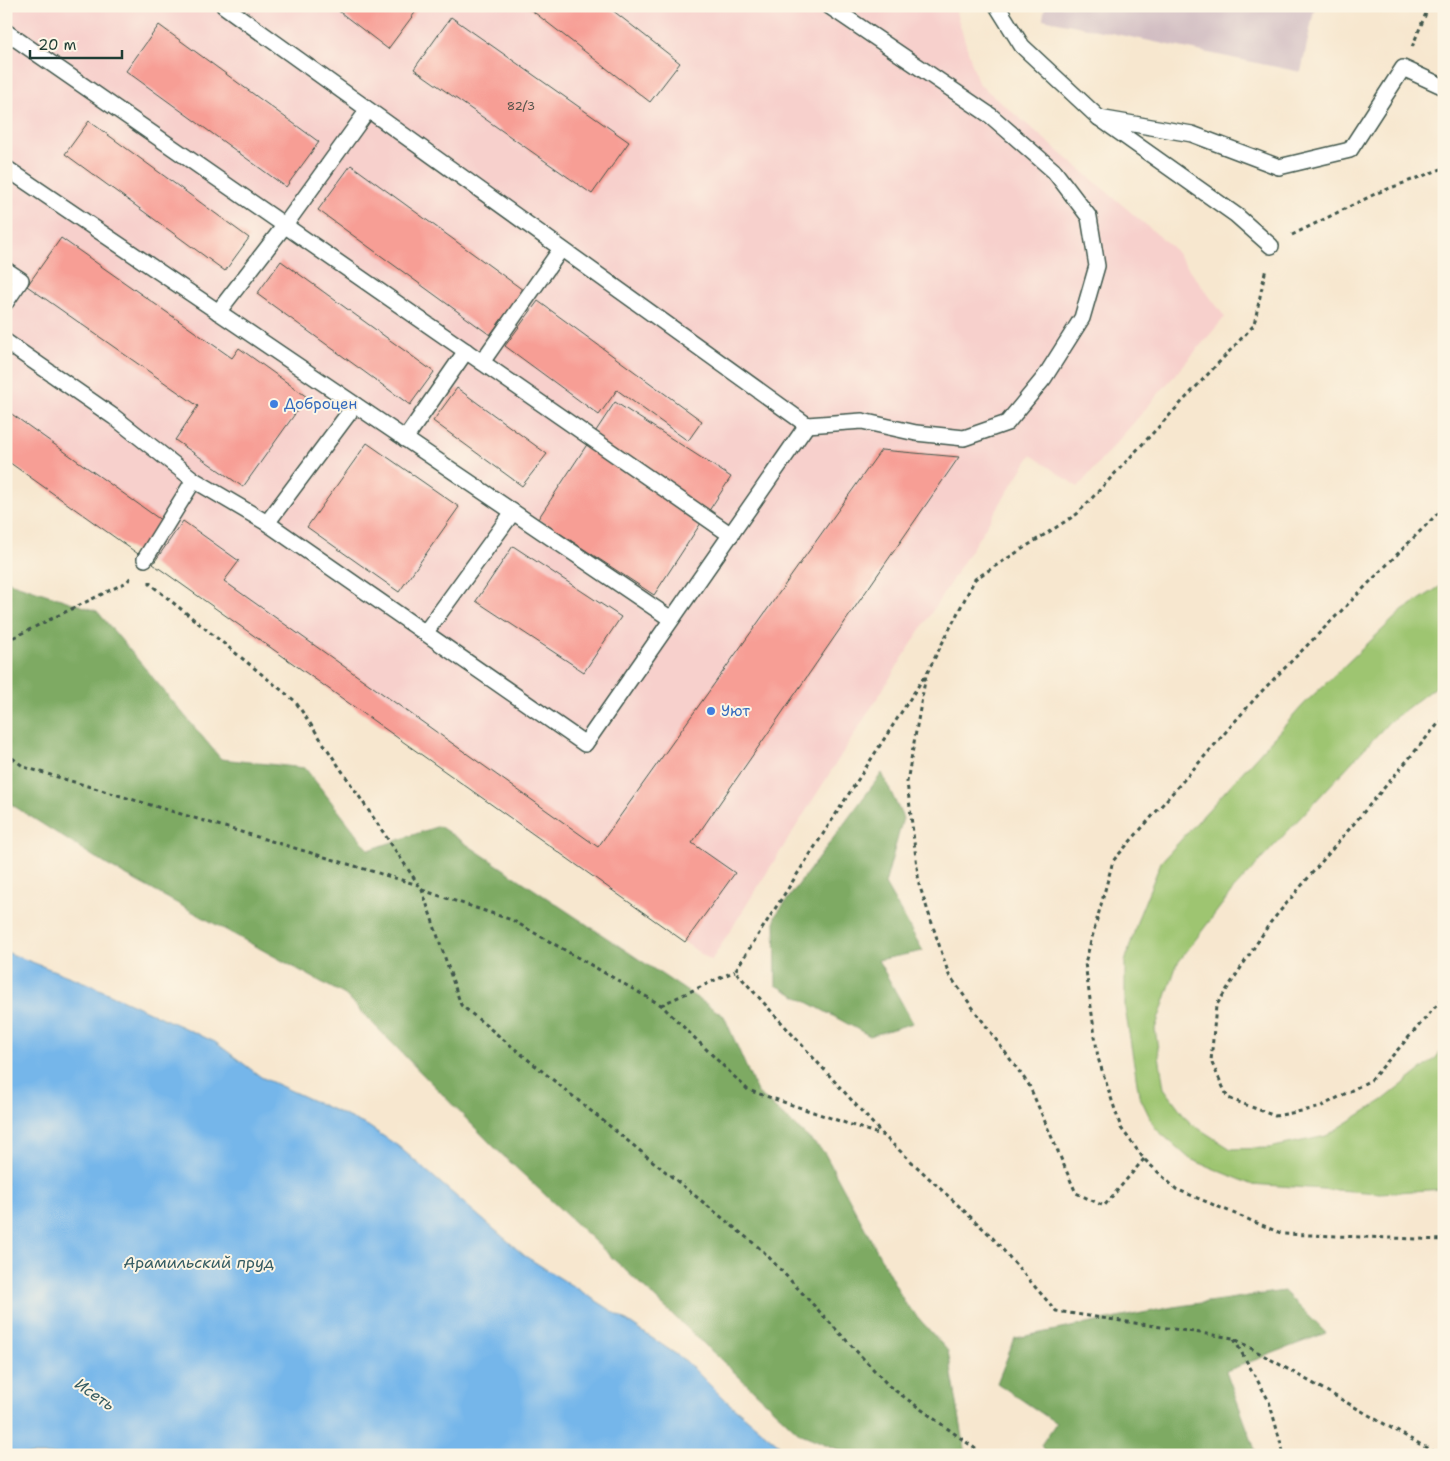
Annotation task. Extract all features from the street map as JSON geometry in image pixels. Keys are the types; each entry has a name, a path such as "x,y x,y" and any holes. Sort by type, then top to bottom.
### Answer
{"lane":[{"path":"224,6 807,425 862,421 916,433 964,438 1007,423 1044,378 1082,318 1096,266 1089,217 1054,171 991,116 829,6"},
{"path":"997,6 1022,46 1099,118 1236,215 1271,246"},
{"path":"6,32 731,535"},
{"path":"1099,118 1192,134 1279,167 1350,150 1403,68 1444,87"},
{"path":"218,312 285,225 368,110"},
{"path":"6,168 671,619"},
{"path":"482,362 561,249"},
{"path":"6,270 21,280 6,302"},
{"path":"6,342 114,417 194,480 267,523 585,744 807,425"},
{"path":"404,439 466,351"},
{"path":"267,523 355,405"},
{"path":"145,559 194,480"},
{"path":"425,633 513,512"}],"path":[{"path":"1403,68 1429,6"},
{"path":"662,1005 735,971 926,675 975,579 1077,514 1254,325 1271,246 1377,193 1444,168"},
{"path":"1444,507 1259,694 1114,861 1085,963 1098,1058 1121,1128 1144,1159 1176,1189 1282,1234 1444,1240"},
{"path":"6,641 127,582 145,559"},
{"path":"145,559 150,584 295,702 422,890 461,1005 763,1251 889,1386 984,1455"},
{"path":"926,675 907,782 919,884 949,975 1029,1085 1076,1193 1104,1206 1144,1159"},
{"path":"1444,720 1438,724 1270,923 1216,1006 1211,1061 1228,1098 1275,1116 1318,1108 1371,1080 1444,997"},
{"path":"6,754 24,767 418,885"},
{"path":"422,890 512,920 662,1005 748,1090 884,1136"},
{"path":"735,971 884,1136 992,1236 1056,1311 1233,1338 1439,1455"},
{"path":"1233,1338 1269,1401 1284,1455"}],"shaded area":[{"path":"6,6 954,6 978,83 1172,247 1225,317 1078,487 1031,455 711,961 6,460"},
{"path":"1045,6 1315,6 1301,72 1043,19"}],"green space":[{"path":"6,581 97,611 221,759 305,768 369,850 439,826 724,1016 757,1092 824,1152 905,1303 948,1351 966,1455 852,1455 799,1433 493,1146 345,995 107,865 6,801"},
{"path":"1444,584 1444,680 1389,722 1233,890 1177,964 1155,1029 1164,1088 1190,1123 1231,1149 1269,1148 1326,1136 1383,1100 1435,1059 1444,1047 1444,1189 1380,1193 1251,1184 1190,1159 1155,1128 1139,1095 1125,1008 1125,962 1139,916 1161,862 1305,703 1402,611"},
{"path":"882,773 903,818 885,884 923,951 878,960 913,1023 870,1036 776,985 775,916"},
{"path":"1284,1291 1326,1333 1226,1371 1257,1455 1046,1455 1041,1445 1056,1423 997,1383 1015,1338 1173,1307"}],"water":[{"name":"Арамильский пруд","path":"6,952 86,983 215,1042 261,1077 368,1126 398,1146 525,1256 606,1307 686,1361 725,1400 791,1455 6,1455"}],"building":[{"path":"332,6 420,6 388,49"},
{"path":"526,6 607,6 680,63 650,102"},
{"path":"451,17 629,142 592,194 414,69"},
{"path":"159,25 319,142 286,187 126,71"},
{"path":"89,121 249,238 225,271 65,154"},
{"path":"351,165 523,290 490,335 318,210"},
{"path":"61,238 232,358 239,348 307,397 243,487 175,440 198,406 27,286"},
{"path":"281,261 434,372 410,405 257,294"},
{"path":"538,301 702,421 688,441 617,390 599,415 505,346"},
{"path":"457,388 547,454 522,486 433,421"},
{"path":"615,402 731,477 654,595 538,519"},
{"path":"6,410 165,523 141,556 6,460"},
{"path":"367,443 459,507 399,592 307,527"},
{"path":"881,450 959,457 692,843 735,873 685,942 153,564 183,521 239,561 224,581 598,847"},
{"path":"513,546 621,617 584,672 476,601"}],"place":[{"name":"Доброцен","path":"274,404"},
{"name":"Уют","path":"711,711"}],"water label":[{"name":"Исеть","path":"95,1394"}]}
